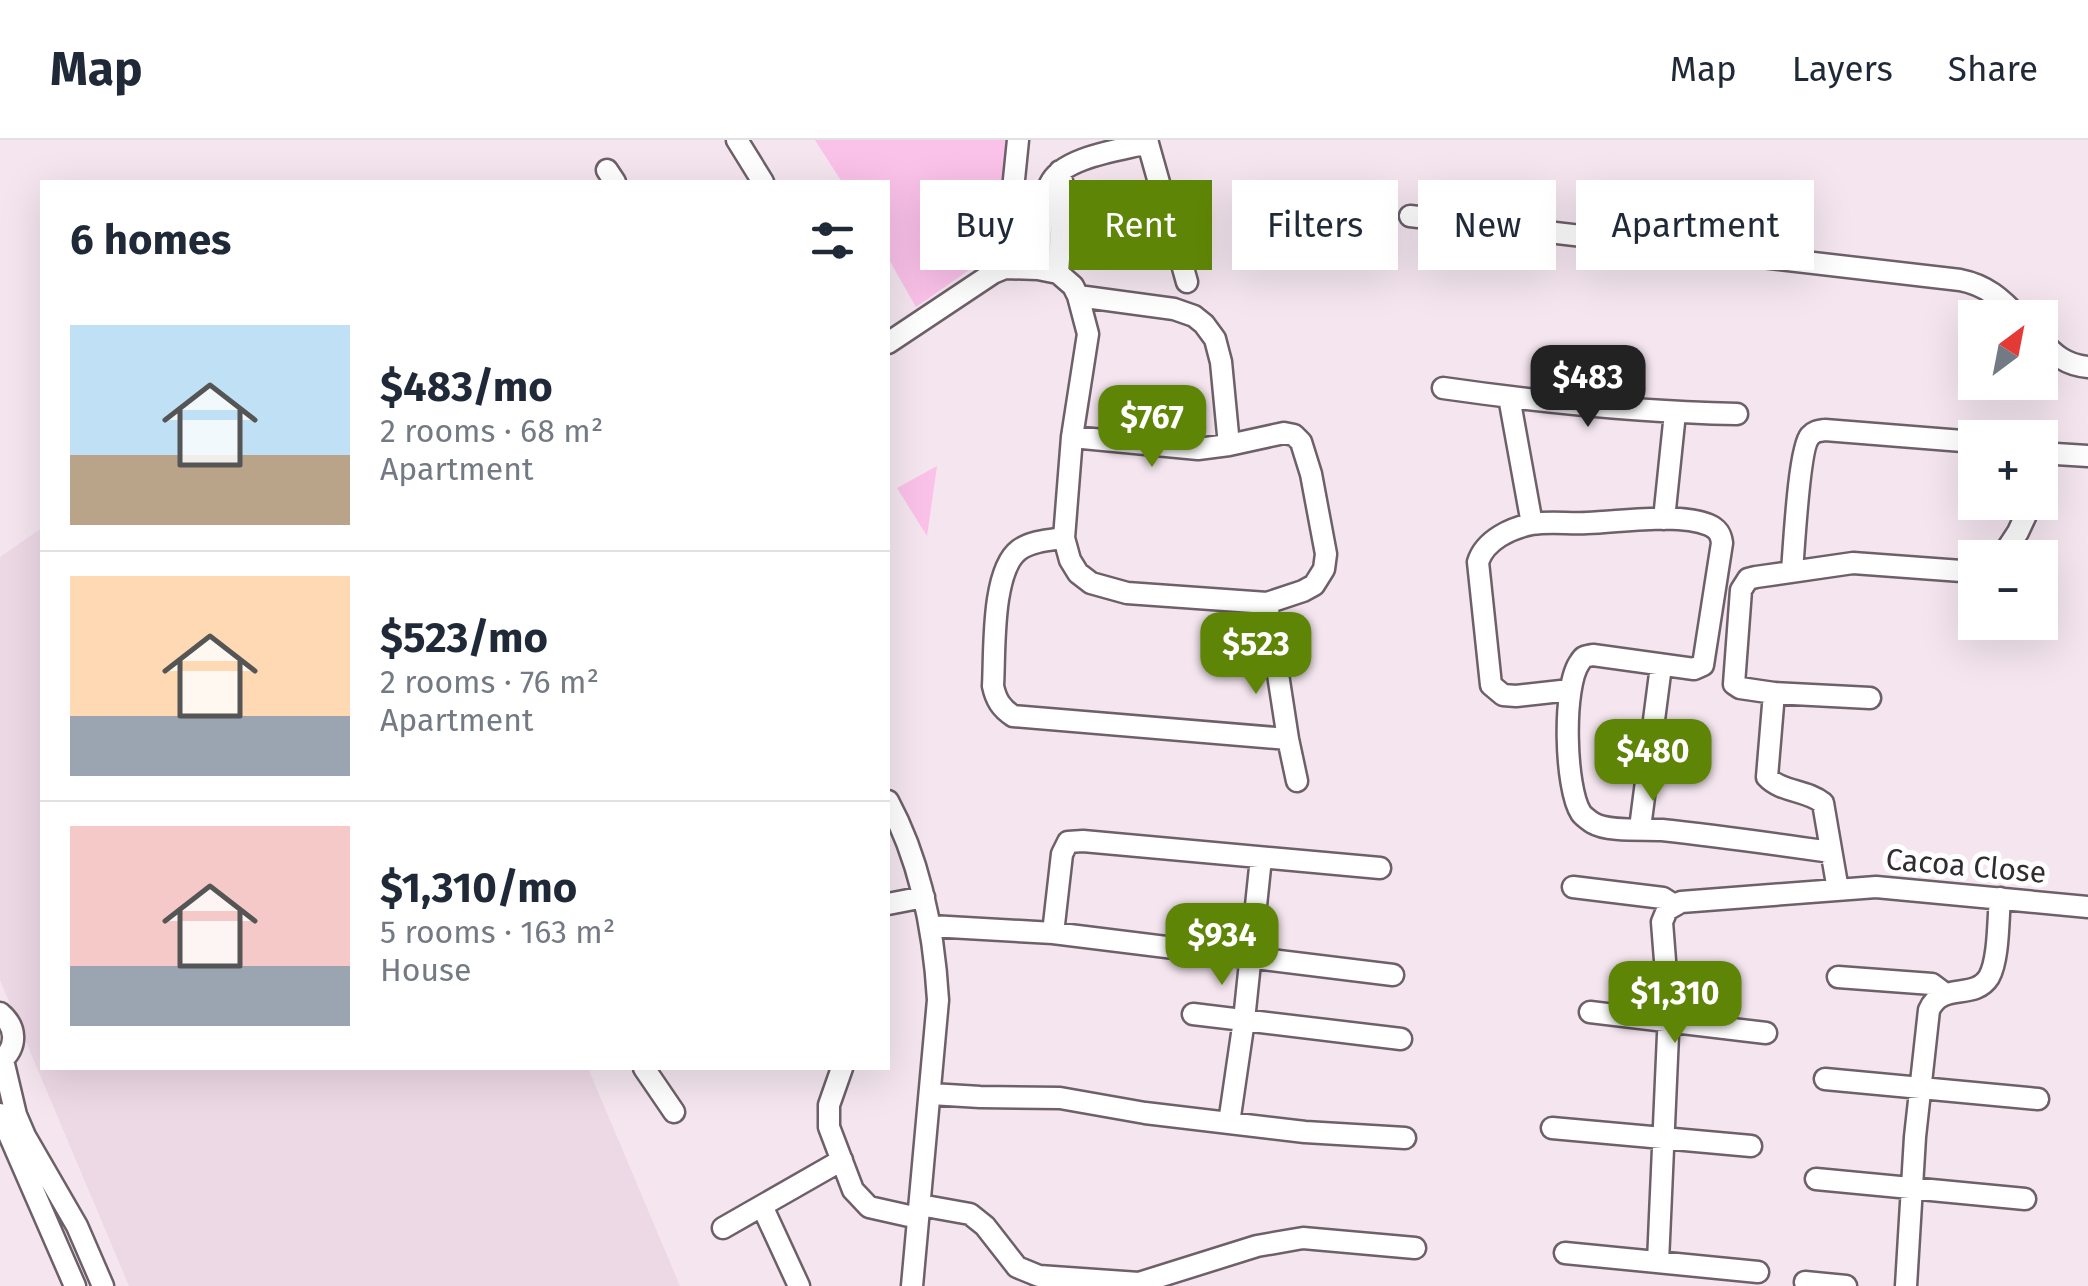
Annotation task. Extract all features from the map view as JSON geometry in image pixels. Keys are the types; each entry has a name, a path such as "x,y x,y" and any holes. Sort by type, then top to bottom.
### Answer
{"street":[{"path":"737,140 763,180"},
{"path":"1014,180 1018,140"},
{"path":"1048,271 1046,197 1052,179 1085,160 1147,141 1187,282"},
{"path":"1410,216 1960,280 1976,283 2000,300"},
{"path":"890,342 998,270"},
{"path":"1034,270 1048,271 1073,286 1088,334 1072,437 1064,538 1078,573 1091,583 1127,593 1267,603 1314,585 1324,569 1326,554 1311,474 1301,442 1294,435 1284,433 1198,449 1072,437"},
{"path":"1078,296 1174,310 1194,316 1204,324 1215,339 1221,362 1229,445"},
{"path":"2058,357 2088,367"},
{"path":"1443,388 1675,413 1737,414"},
{"path":"1510,398 1532,524"},
{"path":"1664,519 1675,413"},
{"path":"1792,571 1803,456 1814,432 1958,441"},
{"path":"2058,456 2088,456"},
{"path":"1570,690 1503,695 1491,685 1478,562 1484,548 1498,537 1532,524 1664,519 1710,526 1719,532 1722,543 1702,665 1694,669 1660,666 1593,655 1579,663 1570,690 1568,740 1570,776 1581,813 1590,822 1604,827 1831,852"},
{"path":"1064,538 1028,545 1008,562 999,599 992,686 1002,708 1012,716 1288,739"},
{"path":"1870,698 1774,693 1734,684 1739,598 1744,584 1748,579 1853,564 1958,571"},
{"path":"1267,603 1297,782"},
{"path":"1640,828 1660,666"},
{"path":"1774,693 1768,780 1823,803 1838,890"},
{"path":"890,804 909,847 924,897 931,926 938,1000 912,1286"},
{"path":"1053,933 1062,854 1068,842 1083,840 1380,868"},
{"path":"1230,1123 1261,858"},
{"name":"Cacoa Close","path":"1674,905 1876,886 2088,907"},
{"path":"1573,887 1664,898 1674,905 1662,922 1668,1020 1658,1262"},
{"path":"890,904 924,897"},
{"path":"1906,1286 1915,1138 1929,1010 1944,993 1978,987 1986,981 1994,958 1993,897"},
{"path":"931,926 1053,933 1393,974"},
{"path":"1838,977 1932,984 1944,993"},
{"path":"1590,1012 1766,1033"},
{"path":"0,1013 14,1032 11,1050 1,1061 16,1115 77,1226 102,1286"},
{"path":"1192,1014 1401,1039"},
{"path":"645,1070 674,1112"},
{"path":"841,1070 829,1105 829,1127 860,1200 869,1207 970,1214 985,1226 1016,1267 1039,1276 1139,1283 1257,1246 1303,1238 1415,1248"},
{"path":"1825,1079 2038,1099"},
{"path":"930,1094 1060,1098 1305,1132 1405,1138"},
{"path":"0,1114 75,1286"},
{"path":"1552,1128 1751,1146"},
{"path":"723,1228 842,1160"},
{"path":"1816,1179 2025,1199"},
{"path":"762,1206 799,1286"},
{"path":"1565,1253 1758,1272"},
{"path":"1805,1282 1846,1286"}],"shaded area":[{"path":"815,140 1007,140 1004,180 920,180 920,270 969,270 916,307 890,262 890,180 841,180"},
{"path":"937,466 927,536 897,488"},
{"path":"40,529 40,1070 589,1070 680,1286 129,1286 0,980 0,557"}]}
